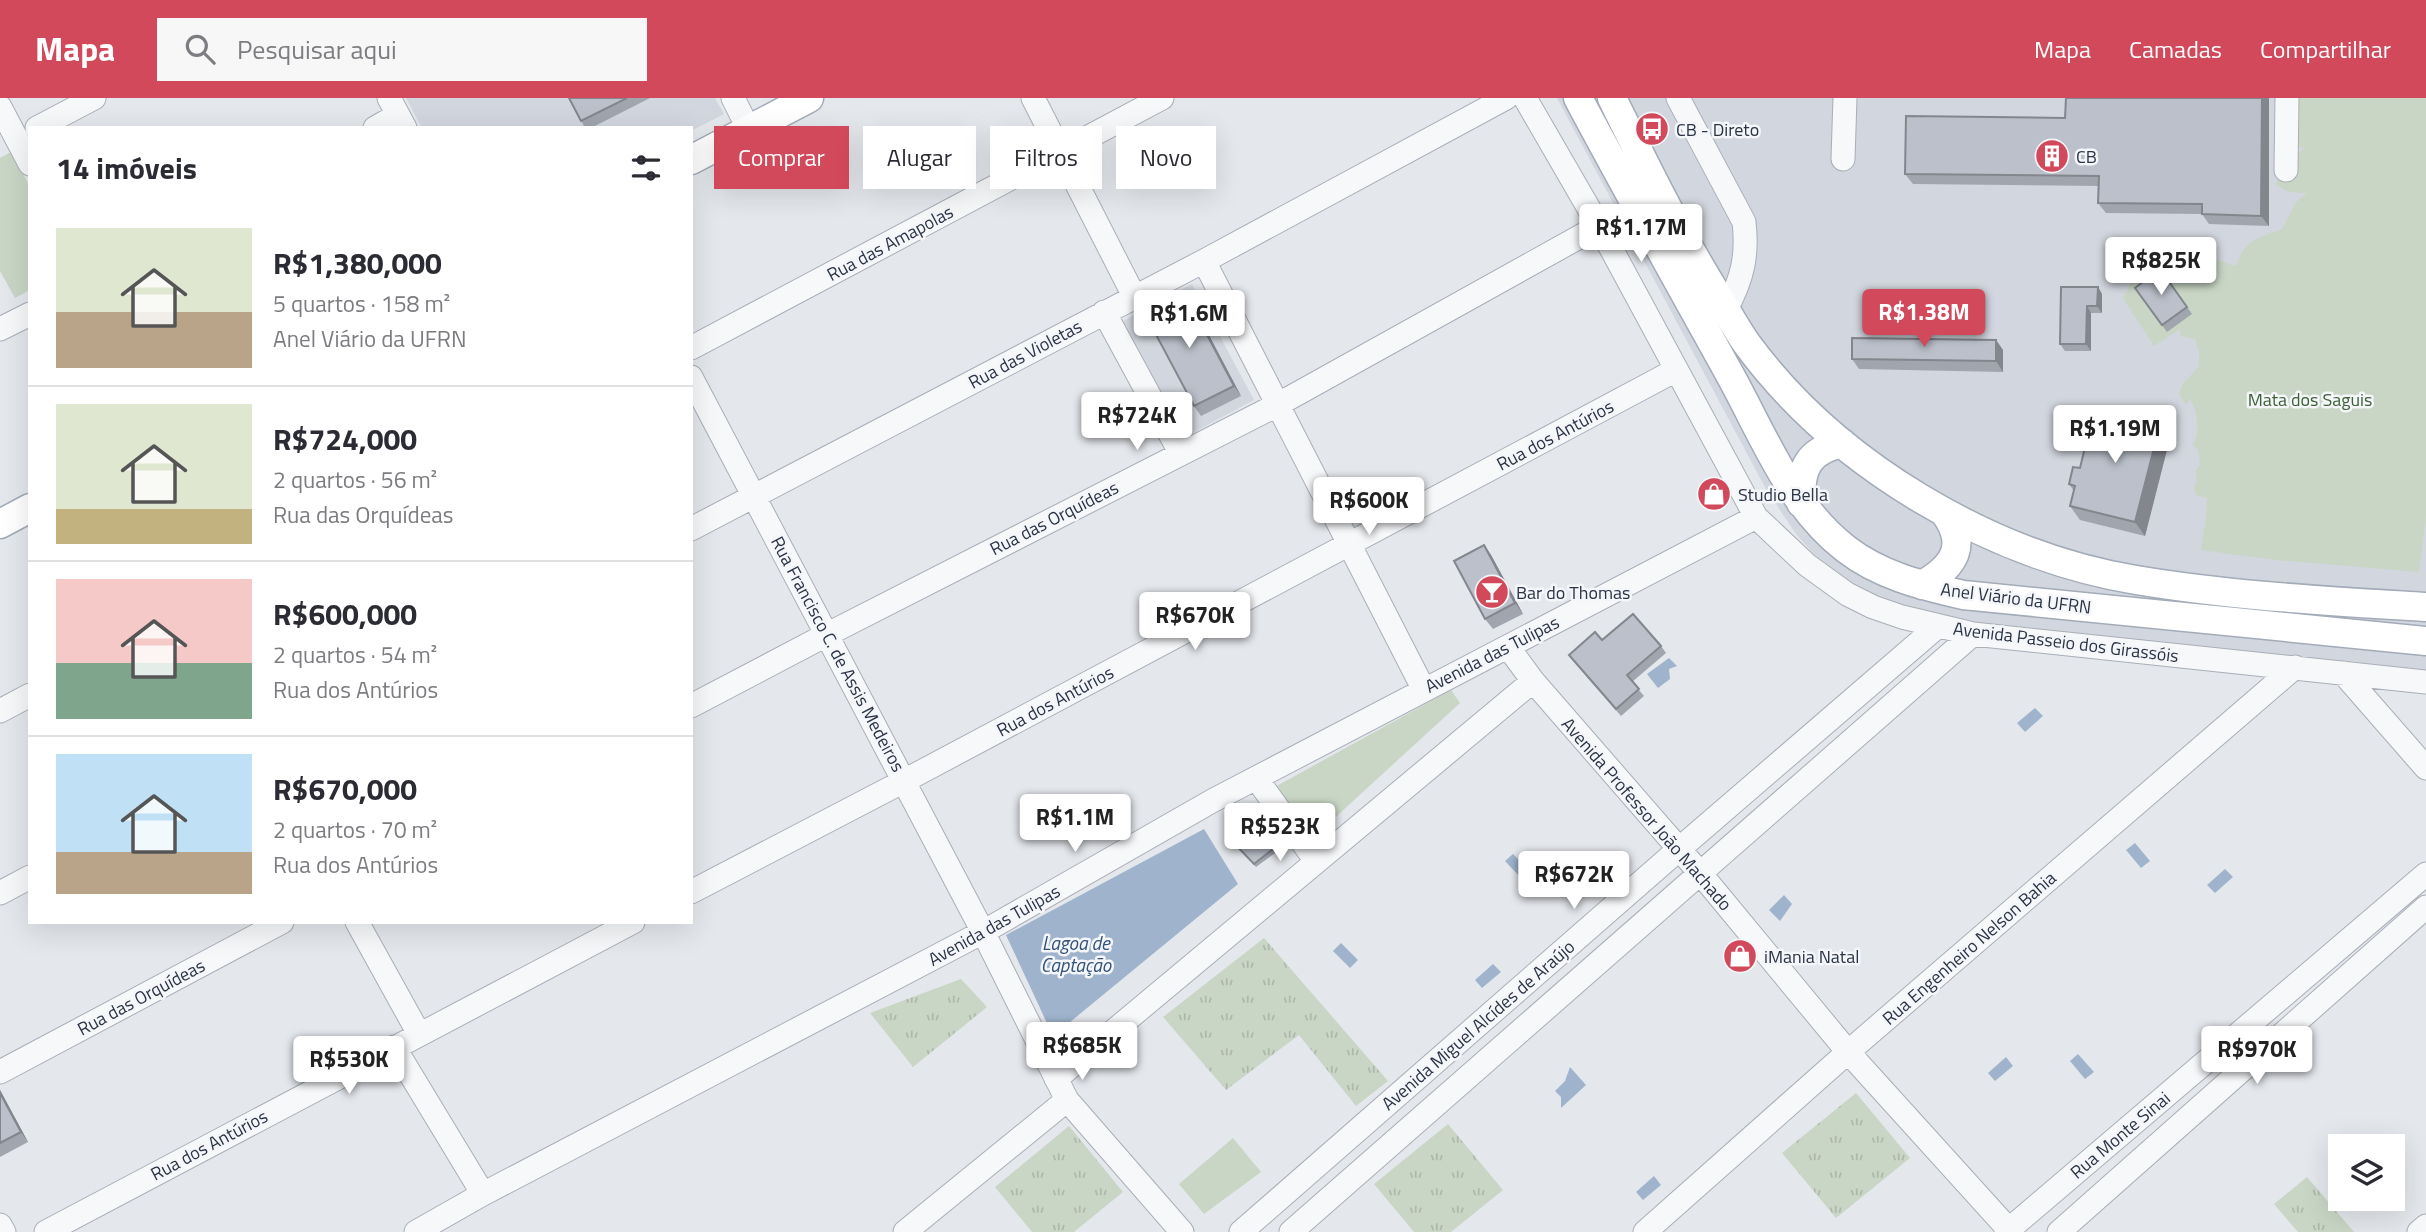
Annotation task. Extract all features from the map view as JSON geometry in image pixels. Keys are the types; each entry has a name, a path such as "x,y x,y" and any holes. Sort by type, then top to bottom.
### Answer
{"main road":[{"path":"756,126 809,98"},
{"name":"Anel Viário da UFRN","path":"1578,98 1748,406 1782,473 1801,503 1822,527 1846,549 1873,567 1904,580 1963,595 2426,641"},
{"name":"Anel Viário da UFRN","path":"1612,98 1687,244 1747,343 1778,380 1842,443 1883,474 1944,512 2033,553 2084,568 2135,580 2278,598 2426,607"},
{"path":"693,159 714,148"},
{"path":"1801,503 1802,475 1807,463 1821,450 1842,443"},
{"path":"0,524 28,509"},
{"path":"1922,585 1945,570 1955,552 1955,529 1944,512"}],"street":[{"path":"41,126 94,98"},
{"path":"733,98 747,126"},
{"path":"1033,98 1047,126"},
{"name":"Rua das Amapolas","path":"1102,130 1162,98"},
{"name":"Rua das Violetas","path":"693,527 1204,261 1506,98"},
{"name":"Avenida Passeio dos Girassóis","path":"1525,98 1599,226 1756,517 1807,565 1847,594 1873,607 1973,634 2426,682"},
{"path":"1678,98 1744,222 1746,236 1739,286 1726,309"},
{"path":"1843,159 1845,98"},
{"path":"2286,170 2287,98"},
{"path":"0,107 28,161"},
{"path":"378,126 397,114"},
{"name":"Rua das Amapolas","path":"693,347 992,189"},
{"path":"1079,189 1134,296"},
{"name":"Rua das Orquídeas","path":"693,705 1277,405 1599,226"},
{"path":"1204,261 1424,690"},
{"path":"1104,312 1181,454"},
{"path":"0,329 28,315"},
{"name":"Rua dos Antúrios","path":"693,891 1676,370"},
{"name":"Rua Francisco C. de Assis Medeiros","path":"693,381 983,932 1067,1100 1182,1232"},
{"name":"Avenida das Tulipas","path":"416,1232 483,1194 983,932 1256,778 1756,517"},
{"name":"Avenida Miguel Alcídes de Araújo","path":"1241,1232 1938,626"},
{"name":"Avenida Miguel Alcídes de Araújo","path":"1291,1232 1973,634"},
{"name":"Avenida Professor João Machado","path":"1508,647 1533,681 1700,873 1848,1052 2008,1231"},
{"name":"Rua Engenheiro Nelson Bahia","path":"1645,1232 1848,1052 2295,667"},
{"path":"2343,673 2426,768"},
{"path":"1056,1079 1533,681"},
{"path":"0,710 28,696"},
{"path":"1256,778 1316,862"},
{"name":"Rua Monte Sinai","path":"2008,1231 2426,874"},
{"path":"0,892 28,878"},
{"name":"Rua Monte Sinai","path":"2059,1232 2426,907"},
{"name":"Rua das Orquídeas","path":"0,1072 278,924"},
{"path":"358,924 419,1034"},
{"name":"Rua dos Antúrios","path":"46,1232 629,924"},
{"path":"394,1047 483,1194"},
{"path":"905,1232 1067,1100"},
{"path":"0,1225 4,1232"},
{"path":"2419,1232 2426,1226"}],"shaded area":[{"path":"406,98 715,98 724,114 693,130 693,126 421,126"},
{"path":"1557,98 2426,98 2426,674 1978,627 1926,615 1868,595 1826,568 1796,534 1766,489"},
{"path":"1192,284 1254,400 1185,437 1123,321"}],"green space":[{"name":"Mata dos Saguis","path":"2279,98 2426,98 2426,517 2419,572 2276,560 2201,550 2207,498 2196,495 2194,488 2197,481 2196,470 2200,465 2198,450 2193,444 2197,434 2197,422 2190,399 2186,405 2179,394 2182,385 2199,366 2195,339 2181,336 2180,329 2154,346 2123,298 2135,268 2170,250 2191,261 2211,258 2236,266 2249,244 2282,229 2296,202 2307,193 2288,192 2275,184 2293,158 2305,147 2290,148"},
{"path":"11,152 28,183 28,291 15,298 0,271 0,158"},
{"path":"1451,690 1460,703 1328,824 1289,814 1273,788"},
{"path":"1264,938 1388,1081 1356,1106 1299,1035 1226,1090 1163,1017"},
{"path":"961,979 987,1007 913,1067 870,1013"},
{"path":"1856,1093 1910,1158 1836,1218 1782,1153"},
{"path":"1448,1124 1503,1190 1451,1232 1414,1232 1374,1184"},
{"path":"1069,1126 1123,1192 1074,1232 1032,1232 995,1187"},
{"path":"1233,1138 1261,1172 1204,1214 1179,1184"},
{"path":"2307,1177 2328,1202 2328,1211 2336,1211 2354,1232 2298,1232 2274,1204"}],"water":[{"path":"1669,658 1677,666 1669,669 1670,679 1658,688 1647,674"},
{"path":"2035,708 2043,716 2025,732 2017,723"},
{"name":"Lagoa de Captação","path":"1204,829 1238,884 1053,1036 1006,935"},
{"path":"2135,843 2150,861 2141,868 2126,850"},
{"path":"1513,854 1530,871 1521,878 1505,861"},
{"path":"2225,869 2233,877 2215,893 2207,885"},
{"path":"1784,895 1792,904 1780,921 1769,910"},
{"path":"1341,943 1358,960 1350,968 1333,951"},
{"path":"1493,964 1501,972 1482,988 1475,980"},
{"path":"2078,1054 2094,1072 2085,1079 2070,1061"},
{"path":"2006,1057 2013,1066 1995,1081 1988,1073"},
{"path":"1570,1067 1586,1085 1561,1108 1561,1097 1555,1091 1565,1081"},
{"path":"1654,1176 1661,1185 1643,1200 1636,1192"}],"building":[{"path":"569,98 627,98 581,121"},
{"name":"CB","path":"2066,98 2262,98 2261,216 2202,214 2202,204 2098,203 2099,176 1905,174 1906,116 2065,118"},
{"path":"2160,269 2187,307 2162,325 2135,288"},
{"path":"2061,287 2098,287 2097,306 2087,306 2086,344 2060,344"},
{"path":"1185,293 1234,386 1194,406 1145,314"},
{"path":"1852,338 1996,340 1996,361 1852,359"},
{"path":"2110,408 2161,421 2135,522 2070,506 2075,486 2069,484 2073,467 2080,468 2091,423 2105,427"},
{"name":"Bar do Thomas","path":"1484,545 1515,603 1485,619 1454,561"},
{"path":"1633,614 1661,646 1627,675 1639,689 1616,709 1569,655 1595,632 1602,640"},
{"path":"1248,821 1273,849 1254,864 1227,836"},
{"path":"0,1093 21,1132 0,1143"}],"place":[{"name":"CB - Direto","path":"1652,129"},
{"name":"CB","path":"2052,156"},
{"name":"Studio Bella","path":"1714,494"},
{"name":"Bar do Thomas","path":"1492,592"},
{"name":"iMania Natal","path":"1740,956"}]}
